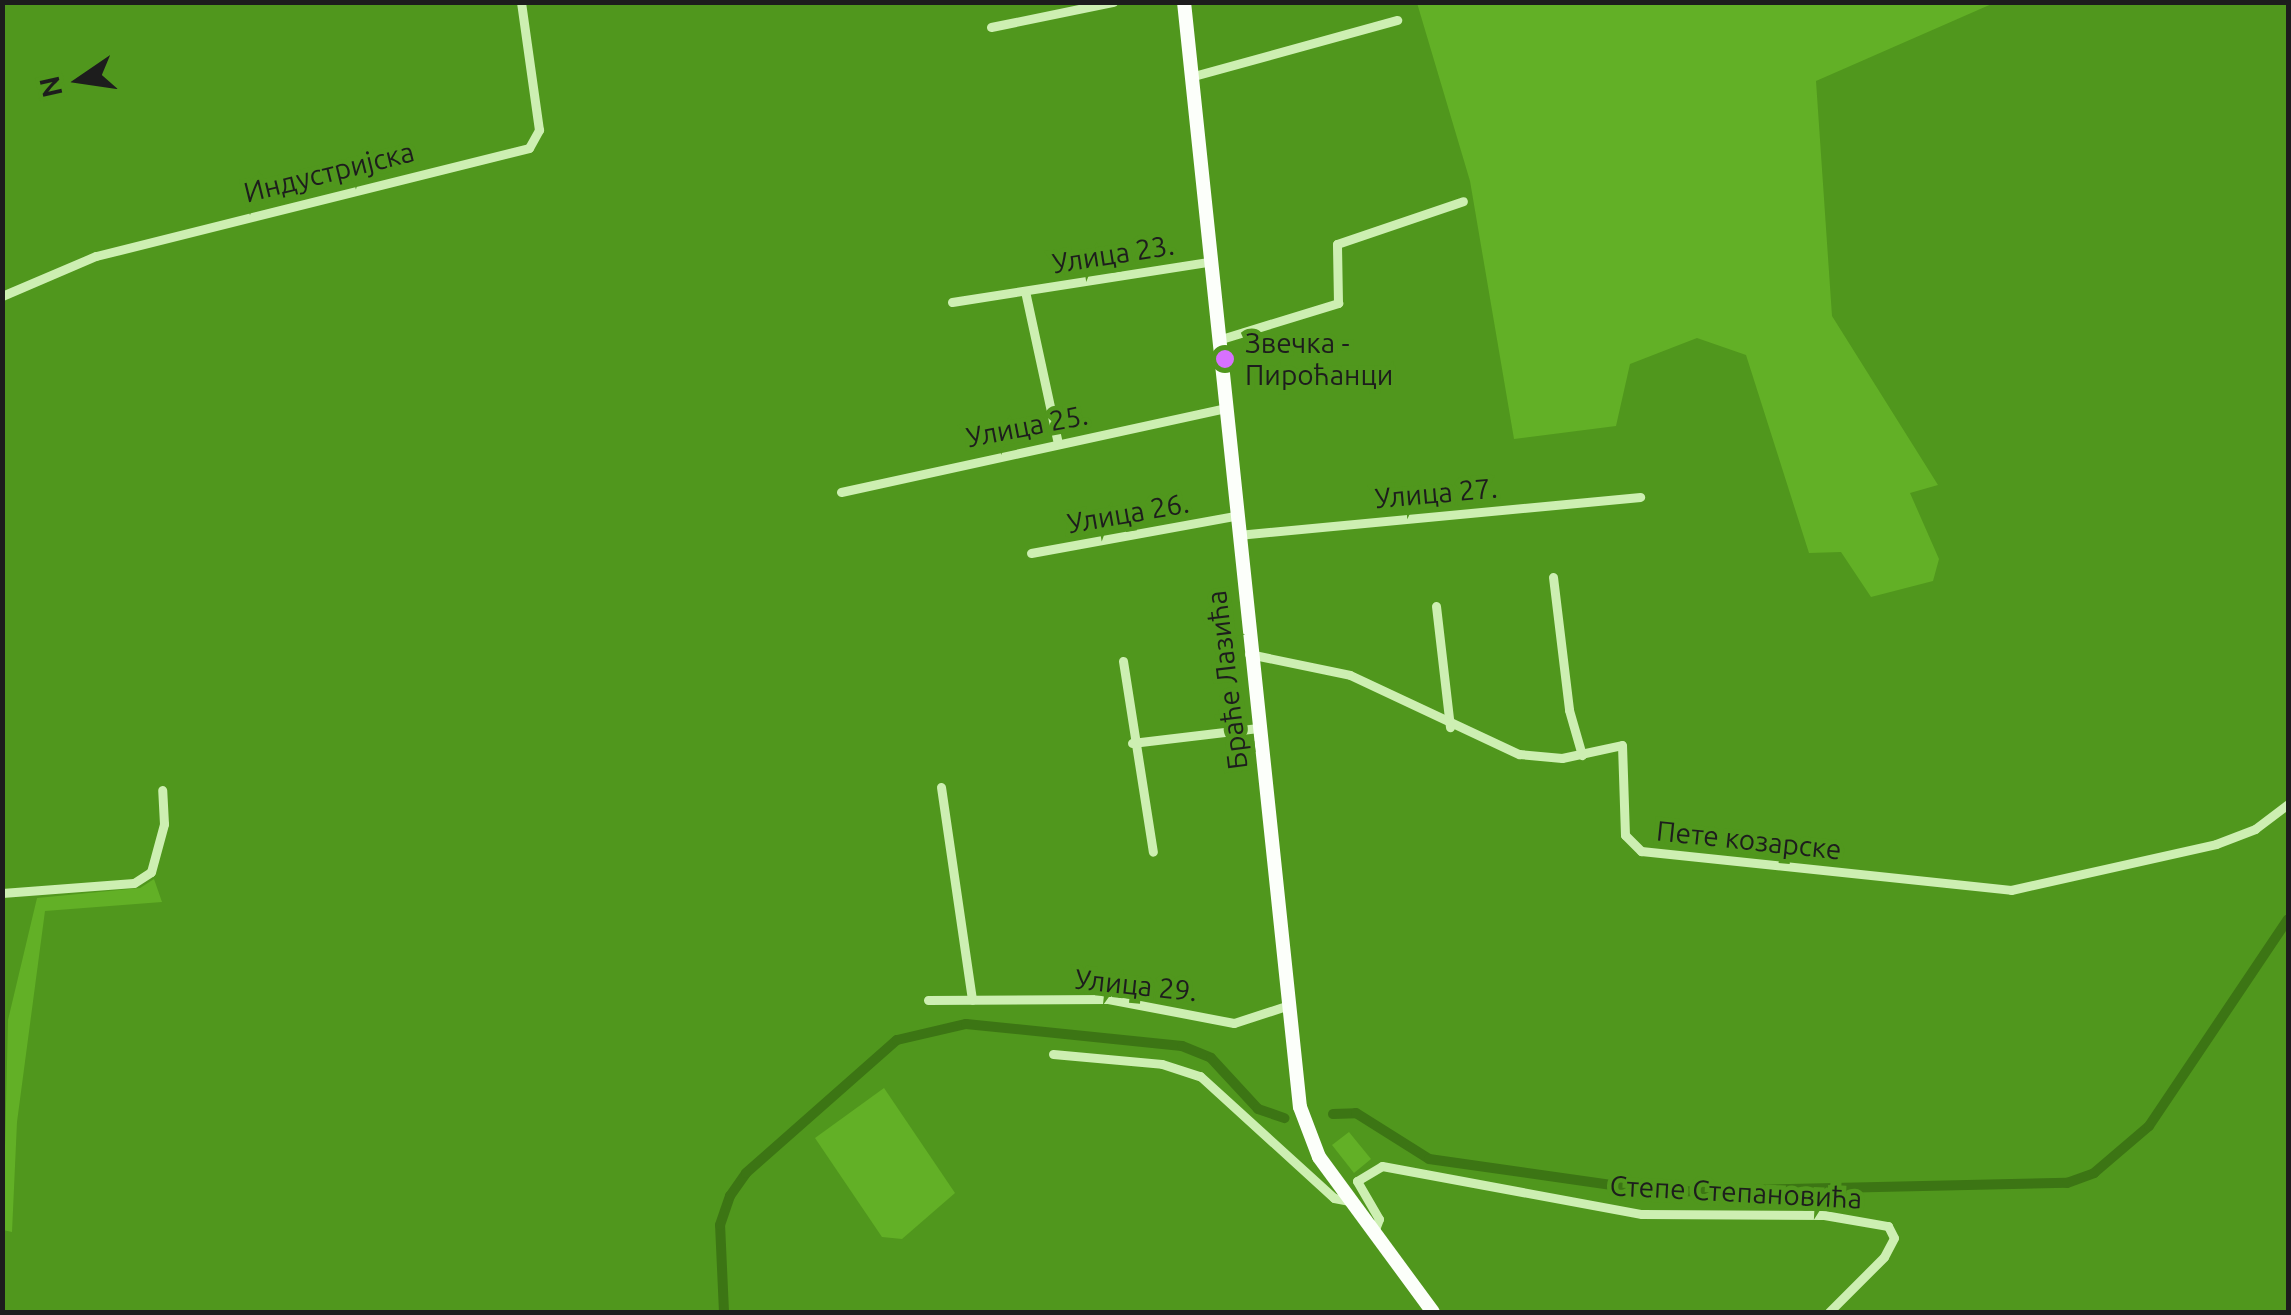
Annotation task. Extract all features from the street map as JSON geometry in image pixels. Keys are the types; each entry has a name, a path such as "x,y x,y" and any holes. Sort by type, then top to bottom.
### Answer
{"main road":[{"name":"Браће Лазића","path":"1184,2 1222,410 1303,1118 1319,1157 1432,1312"}],"street":[{"name":"Индустријска","path":"2,296 96,256 529,148 539,130 521,2"},
{"path":"991,27 1113,2"},
{"path":"1190,76 1398,20"},
{"path":"1215,341 1338,303 1337,244 1464,201"},
{"name":"Улица 23.","path":"952,302 1207,262"},
{"name":"Улица 23.","path":"1025,291 1058,443"},
{"name":"Улица 25.","path":"841,492 1222,410"},
{"name":"Улица 27.","path":"1236,535 1640,497"},
{"name":"Улица 26.","path":"1031,554 1234,516"},
{"path":"1553,577 1569,710 1582,755"},
{"path":"1436,606 1450,727"},
{"name":"Пете козарске","path":"1248,653 1350,675 1450,727 1519,754 1582,755 1624,747 1625,836 1641,851 2001,890 2216,844 2255,829 2288,804"},
{"path":"1123,661 1132,743 1153,852"},
{"path":"1132,743 1258,728"},
{"path":"941,787 972,1000"},
{"path":"2,893 134,882 151,872 164,824 162,790"},
{"name":"Улица 29.","path":"928,1000 1108,999 1234,1023 1289,1005"},
{"path":"1053,1054 1162,1064 1200,1076 1334,1198 1350,1201"},
{"name":"Степе Степановића","path":"1374,1232 1380,1219 1358,1181 1382,1166 1642,1214 1824,1215 1888,1226 1894,1238 1884,1257 1829,1312"}],"green space":[{"path":"1417,3 1994,3 1816,81 1832,316 1938,485 1910,493 1939,559 1933,581 1871,597 1841,552 1809,553 1746,355 1697,338 1630,364 1616,426 1514,439 1470,181"},
{"path":"154,879 162,902 45,911 17,1122 12,1232 3,1230 8,1020 37,898 140,888"},
{"path":"884,1088 955,1193 902,1239 882,1237 815,1138"},
{"path":"1349,1132 1371,1159 1354,1173 1332,1145"}],"waterway":[{"path":"1333,1114 1356,1113 1429,1159 1661,1192 2067,1183 2094,1173 2149,1126 2288,919"},
{"path":"724,1312 720,1225 730,1196 746,1173 897,1040 966,1024 1182,1046 1211,1058 1258,1109 1284,1118"}],"place":[{"name":"Звечка - Пироћанци","path":"1225,359"}]}
